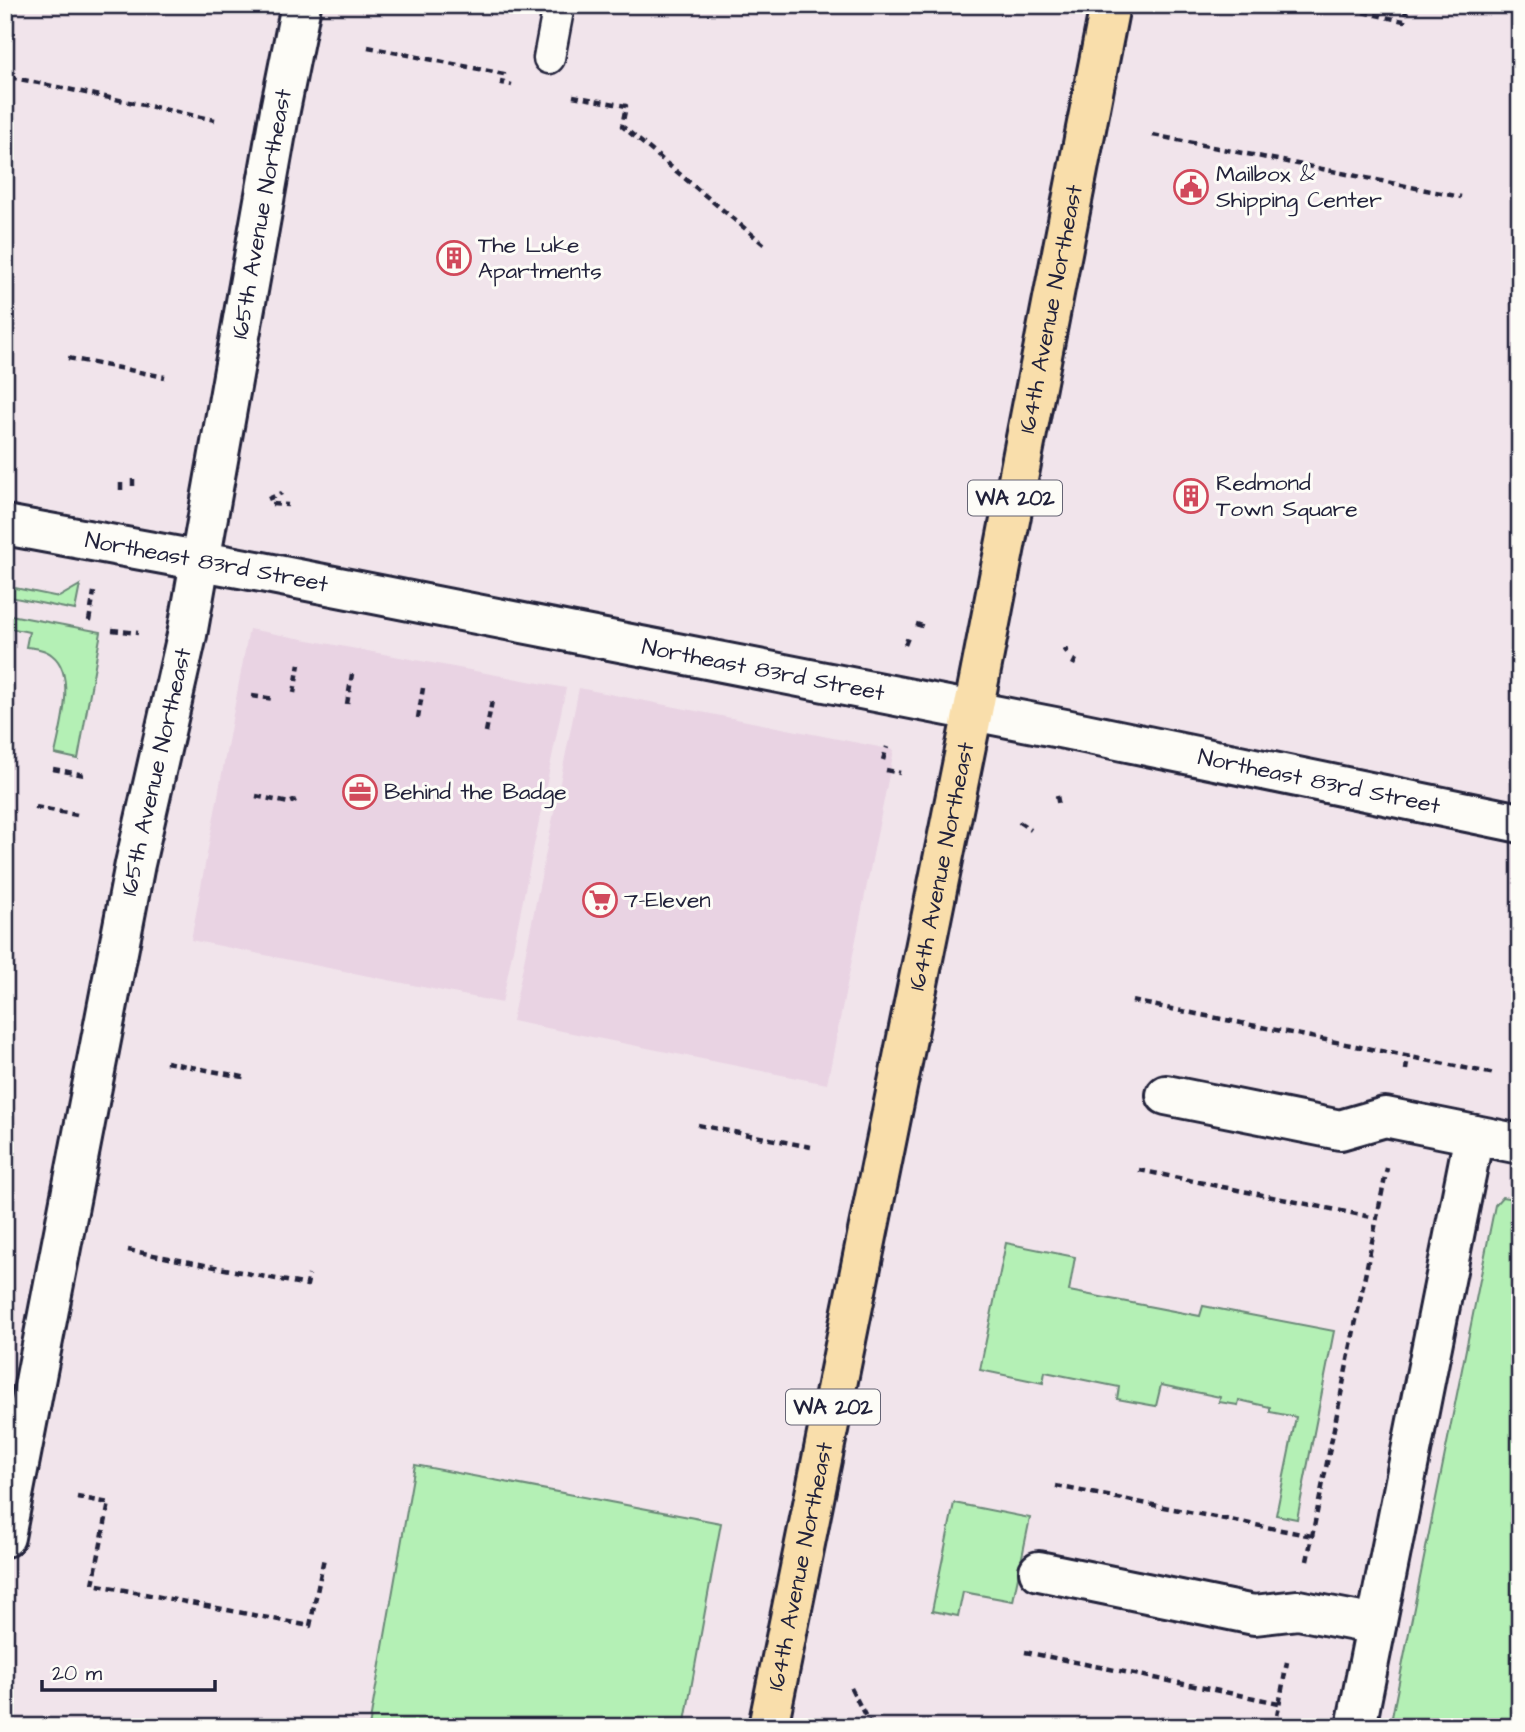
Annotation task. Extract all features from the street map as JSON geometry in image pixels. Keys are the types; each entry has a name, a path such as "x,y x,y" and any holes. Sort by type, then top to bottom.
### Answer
{"main road":[{"name":"164th Avenue Northeast","path":"768,1727 973,711 1110,5"}],"street":[{"name":"165th Avenue Northeast","path":"5,1537 131,884 187,635 301,5"},
{"name":"Northeast 83rd Street","path":"5,525 973,711 1520,823"},
{"path":"1167,1096 1340,1130 1385,1118 1520,1144"},
{"path":"1356,1727 1474,1135"},
{"path":"1039,1571 1254,1615 1298,1609 1376,1625"}],"lane":[{"path":"549,58 559,5"}],"path":[{"path":"1328,5 1404,21 1407,5"},
{"path":"368,47 504,74 502,83 516,85"},
{"path":"10,77 215,120"},
{"path":"571,96 626,106 622,126 766,246"},
{"path":"1153,135 1461,197"},
{"path":"68,358 165,377"},
{"path":"133,475 133,486"},
{"path":"121,479 121,489"},
{"path":"268,499 282,492"},
{"path":"272,504 288,505"},
{"path":"89,621 96,580"},
{"path":"916,624 925,627"},
{"path":"112,631 139,633"},
{"path":"905,645 909,635"},
{"path":"1073,665 1076,659"},
{"path":"294,693 299,664"},
{"path":"347,704 352,674"},
{"path":"418,718 423,688"},
{"path":"252,696 275,699"},
{"path":"486,732 492,701"},
{"path":"883,760 887,747"},
{"path":"52,769 84,775"},
{"path":"886,770 900,773"},
{"path":"256,796 289,803 296,800"},
{"path":"1057,796 1059,806"},
{"path":"34,807 76,815"},
{"path":"1019,821 1031,830"},
{"path":"1132,1001 1495,1074"},
{"path":"166,1062 248,1078"},
{"path":"698,1125 811,1147"},
{"path":"1275,1727 1388,1159"},
{"path":"1139,1170 1376,1218"},
{"path":"128,1250 307,1285 309,1275"},
{"path":"1056,1486 1312,1536"},
{"path":"77,1497 108,1503 93,1584 310,1626 324,1558"},
{"path":"1025,1652 1279,1703"},
{"path":"851,1688 871,1727"}],"shaded area":[{"path":"249,629 566,688 502,1003 191,940"},
{"path":"579,688 894,750 827,1084 512,1021"}],"green space":[{"path":"80,585 75,610 5,596 5,586 59,597"},
{"path":"5,614 101,632 78,759 55,754 65,702 64,675 60,664 46,651 26,647 29,632 5,627"},
{"path":"1502,1197 1520,1200 1518,1727 1390,1727 1495,1205"},
{"path":"1006,1243 1075,1257 1069,1291 1200,1316 1203,1306 1334,1331 1297,1519 1276,1515 1296,1417 1270,1412 1270,1407 1239,1400 1238,1405 1219,1402 1220,1397 1161,1385 1156,1406 1117,1399 1119,1387 1045,1372 1043,1383 980,1370"},
{"path":"415,1465 721,1523 684,1727 369,1727"},
{"path":"954,1503 1030,1518 1013,1601 963,1592 958,1616 932,1611"}],"place":[{"name":"Mailbox & Shipping Center","path":"1191,187"},
{"name":"The Luke Apartments","path":"454,258"},
{"name":"Redmond Town Square","path":"1191,496"},
{"name":"Behind the Badge","path":"360,792"},
{"name":"7-Eleven","path":"600,900"}]}
